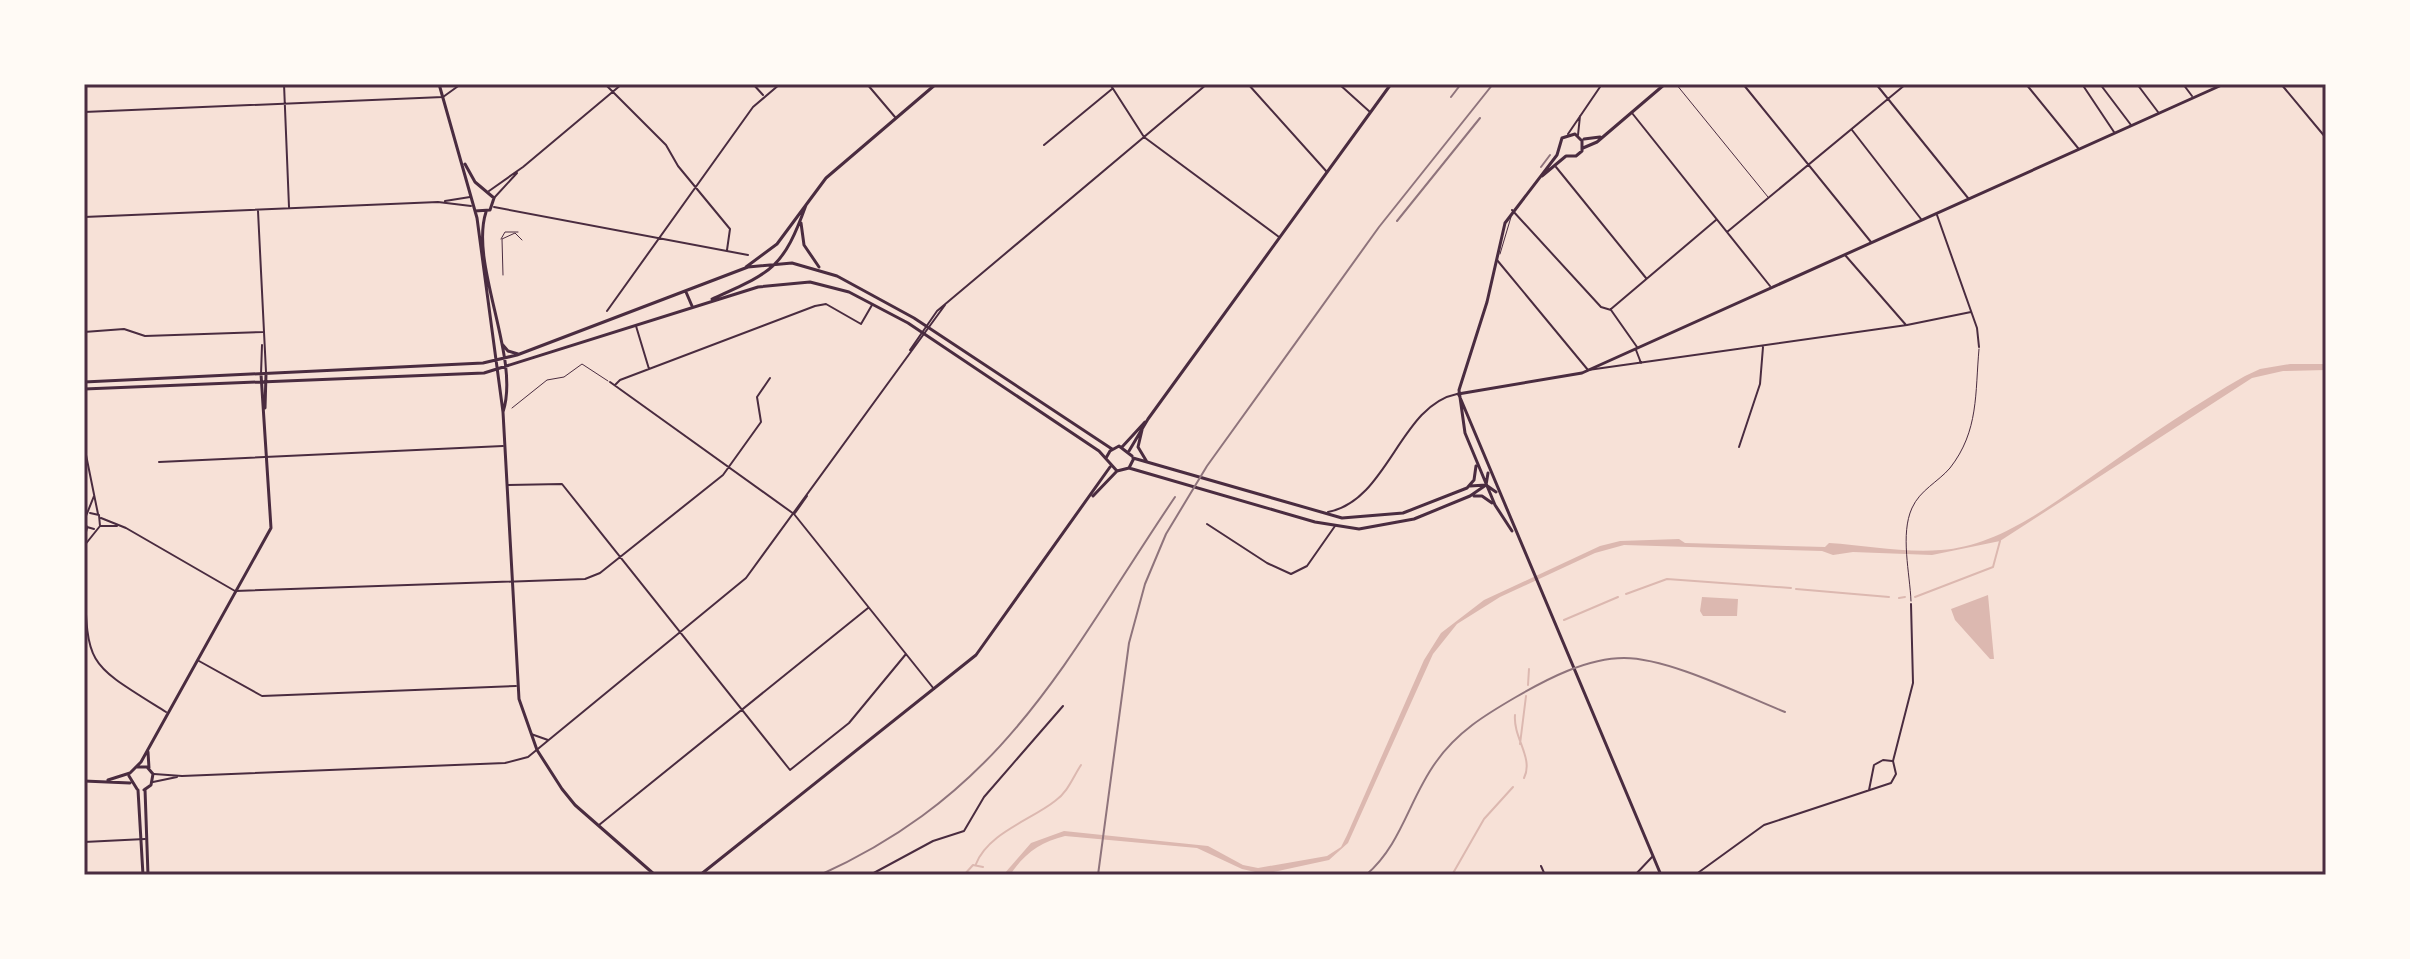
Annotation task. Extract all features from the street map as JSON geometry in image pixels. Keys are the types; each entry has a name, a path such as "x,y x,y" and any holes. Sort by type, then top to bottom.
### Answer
{"street":[{"path":"284,84 289,208"},
{"path":"439,84 472,195 471,206 475,211 503,412"},
{"path":"84,112 443,97 461,84"},
{"path":"605,84 664,143 730,229 727,251"},
{"path":"493,207 494,198 523,167 622,84"},
{"path":"753,84 764,97"},
{"path":"607,311 753,107 780,84"},
{"path":"867,84 896,118"},
{"path":"739,271 777,244 826,178 936,84"},
{"path":"1110,84 1144,137 1280,237"},
{"path":"923,333 925,325 945,305 1207,84"},
{"path":"1248,84 1327,172"},
{"path":"1339,84 1370,112"},
{"path":"84,382 496,361 633,313 739,271 781,262 820,268 930,328 1112,449 1122,447 1148,419 1391,84"},
{"path":"1518,541 1486,485 1462,422 1458,394 1504,227 1512,210 1541,176 1560,149 1561,140 1602,84"},
{"path":"1541,176 1566,156 1576,156 1603,136 1665,84"},
{"path":"1743,84 1872,243"},
{"path":"1876,84 1969,199"},
{"path":"1727,232 1906,84"},
{"path":"2026,84 2078,149"},
{"path":"2082,84 2114,133"},
{"path":"2100,84 2131,126"},
{"path":"2137,84 2159,114"},
{"path":"2183,84 2193,98"},
{"path":"1588,370 2224,84"},
{"path":"2281,84 2326,138"},
{"path":"1044,145 1113,89"},
{"path":"1631,112 1771,288"},
{"path":"1580,115 1579,137 1583,148"},
{"path":"1852,130 1922,220"},
{"path":"1568,134 1603,136"},
{"path":"1560,149 1566,156"},
{"path":"459,153 475,182 494,198"},
{"path":"1556,165 1646,278"},
{"path":"438,202 487,190 523,167"},
{"path":"84,389 504,369 693,307 758,278 781,262 809,198"},
{"path":"84,217 438,202 471,206"},
{"path":"475,211 486,212 493,207 748,255"},
{"path":"108,780 130,773 137,767 271,528 258,210"},
{"path":"1512,210 1601,307 1611,310 1636,348 1642,365"},
{"path":"486,212 484,241 504,369 504,445 516,686 537,750 562,789 598,826 655,875"},
{"path":"1936,214 1971,312 1979,347"},
{"path":"801,219 804,245 820,268"},
{"path":"1611,310 1717,219"},
{"path":"1845,255 1907,325"},
{"path":"1497,260 1588,370"},
{"path":"699,304 789,281 831,286 873,304 923,333 1106,458 1110,467 1117,471"},
{"path":"686,292 687,301 693,307"},
{"path":"615,386 620,380 815,306 826,304 861,324 873,304"},
{"path":"153,774 182,776 505,763 523,759 746,578 804,504 808,492 945,305"},
{"path":"1318,513 1343,509 1356,501 1434,402 1458,394 1588,370 1642,365 1907,325 1971,312"},
{"path":"633,313 649,370"},
{"path":"84,332 124,329 153,336 263,332"},
{"path":"500,340 508,351 523,353"},
{"path":"1739,447 1760,384 1763,346"},
{"path":"263,374 260,382 265,412"},
{"path":"84,445 101,518 235,591 510,579 585,579 600,573 729,467 761,422 757,394 770,378"},
{"path":"610,382 794,514 934,689"},
{"path":"1458,394 1661,875"},
{"path":"1129,451 1148,419"},
{"path":"1143,429 1138,447 1150,465"},
{"path":"159,462 504,445"},
{"path":"1122,447 1133,458 1150,465 1342,518 1387,516 1467,488 1486,485 1499,496"},
{"path":"1106,458 1112,449"},
{"path":"1129,468 1133,458"},
{"path":"1467,488 1477,473 1475,458"},
{"path":"700,875 979,651 1110,467"},
{"path":"1085,505 1117,471 1129,468 1335,526 1389,526 1470,496 1486,485 1488,470"},
{"path":"506,486 562,484 790,770 849,723 906,654"},
{"path":"84,540 85,517 95,495"},
{"path":"1470,496 1482,496 1495,505"},
{"path":"89,513 98,514"},
{"path":"100,526 101,518"},
{"path":"1207,524 1267,563 1291,574 1307,566 1335,526"},
{"path":"85,525 94,529"},
{"path":"84,546 94,529 118,526"},
{"path":"84,569 86,635 93,657 109,678 166,712"},
{"path":"1695,875 1764,825 1891,783 1896,774 1893,761 1913,683 1911,604"},
{"path":"598,826 869,607"},
{"path":"196,660 262,696 516,686"},
{"path":"870,875 933,841 964,831 984,797 1063,706"},
{"path":"530,733 549,740"},
{"path":"148,748 153,782"},
{"path":"1868,792 1874,765 1883,760 1893,761"},
{"path":"137,767 149,769"},
{"path":"130,773 130,783"},
{"path":"138,790 145,789 153,782 182,776"},
{"path":"84,781 130,783 138,790 144,839"},
{"path":"145,789 145,875"},
{"path":"84,842 144,839"},
{"path":"1635,875 1653,856"},
{"path":"1541,866 1545,875"},
{"path":"646,875 651,871"}],"lane":[{"path":"1676,84 1769,198"},
{"path":"503,275 502,241 506,231 515,230 522,240"},
{"path":"1911,604 1908,529 1913,505 1952,464 1971,426 1977,405 1979,347"},
{"path":"512,408 547,380 564,377 582,364 610,382"}],"shaded area":[{"path":"2290,364 2326,364 2326,370 2283,371 2252,378 2000,541 1932,555 1853,552 1833,555 1822,551 1624,545 1595,553 1500,597 1457,624 1433,654 1348,843 1329,860 1264,874 1242,869 1197,848 1065,836 1040,845 1010,875 1004,874 1031,843 1064,831 1208,846 1243,865 1258,868 1327,856 1341,847 1347,835 1424,660 1441,633 1484,600 1600,546 1620,541 1679,539 1685,543 1825,547 1829,543 1912,550 1963,547 2027,520 2174,420 2245,376 2260,369"},
{"path":"1988,595 1994,659 1990,659 1955,620 1951,609"},
{"path":"1702,597 1738,599 1737,616 1703,616 1700,611"}],"waterway":[{"path":"1915,597 1993,567 2000,541"},
{"path":"1626,594 1667,579 1791,588"},
{"path":"1796,589 1889,597"},
{"path":"1564,620 1618,597"},
{"path":"1899,598 1905,597"},
{"path":"1528,685 1529,669"},
{"path":"1520,744 1526,696"},
{"path":"1515,715 1527,763 1524,778"},
{"path":"976,864 1000,835 1060,797 1081,765"},
{"path":"1452,875 1484,819 1513,787"},
{"path":"964,875 973,865 983,867"}],"railway":[{"path":"1451,97 1461,84"},
{"path":"1098,875 1129,643 1145,584 1166,534 1207,466 1379,227 1493,84"},
{"path":"1397,221 1480,118"},
{"path":"1541,167 1550,155"},
{"path":"820,875 885,841 939,803 986,760 1027,714 1064,665 1175,497"},
{"path":"1366,875 1388,849 1427,776 1453,742 1493,711 1568,671 1610,659 1642,660 1683,671 1785,712"}]}
